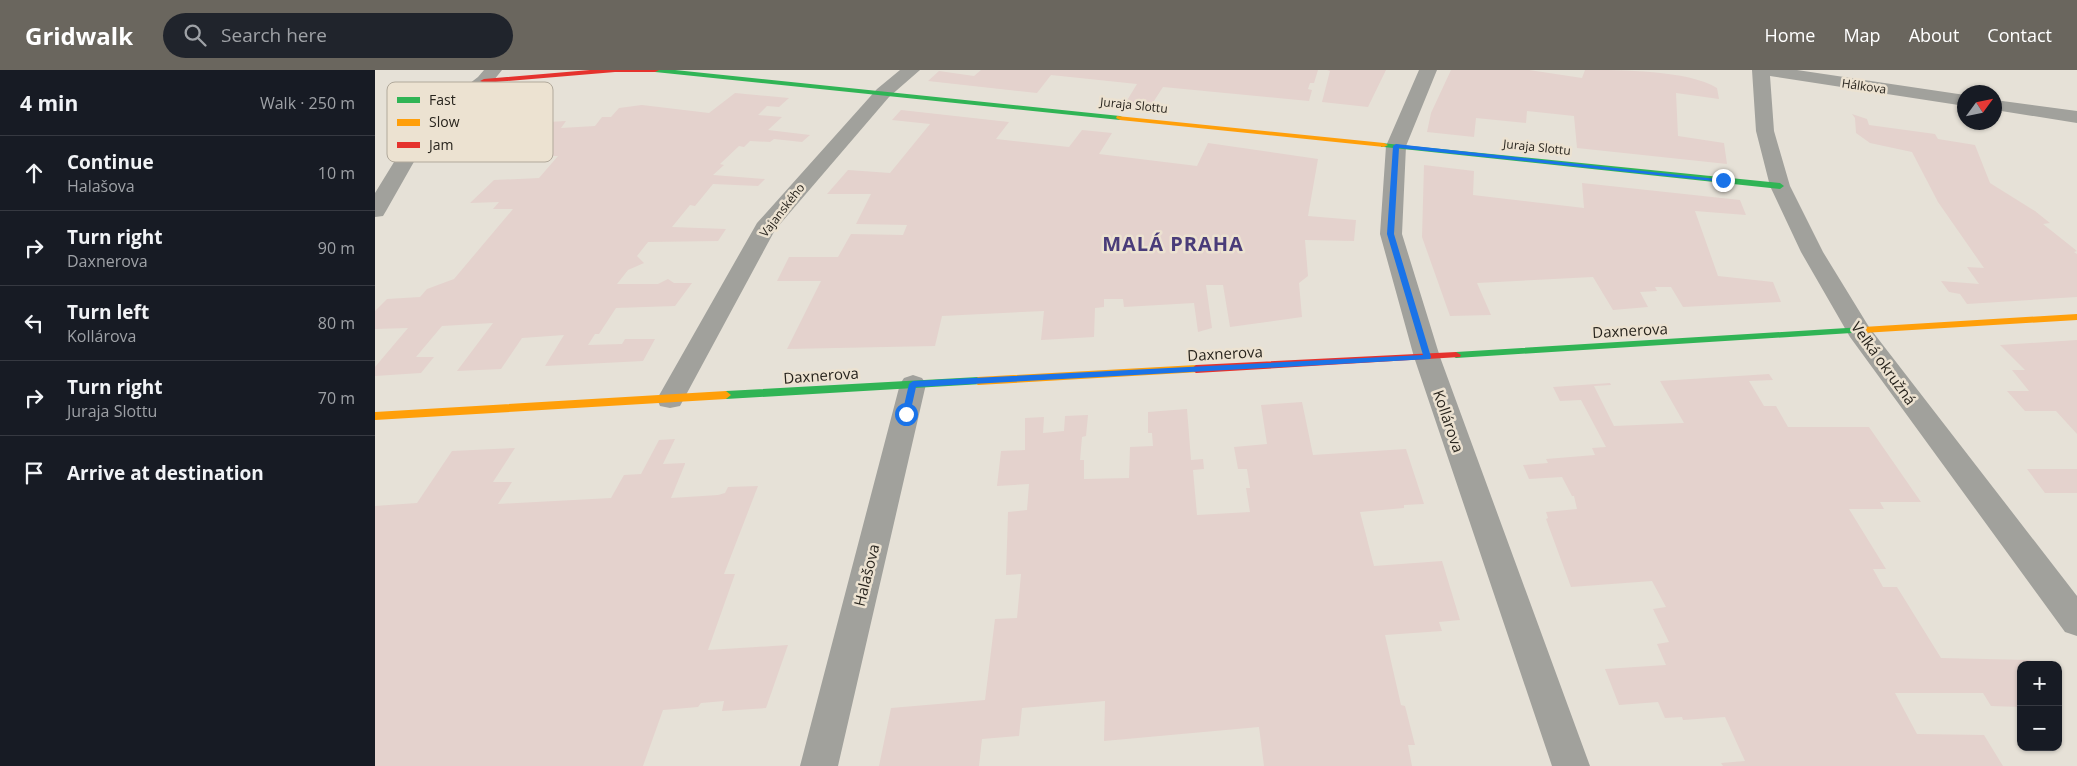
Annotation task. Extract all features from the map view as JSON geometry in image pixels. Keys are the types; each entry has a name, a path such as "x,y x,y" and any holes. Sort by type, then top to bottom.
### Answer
{"street":[{"name":"Juraja Slottu","path":"488,76 653,70 1780,186"},
{"name":"Vajanského","path":"670,400 765,228 883,93 911,70"},
{"name":"Kollárova","path":"1428,70 1396,146 1391,234 1427,357 1571,766"},
{"name":"Hálkova","path":"1762,70 1957,99"},
{"name":"Veľká okružná","path":"1762,70 1765,131 1780,186 1812,252 1859,331 2077,622"},
{"path":"2002,106 2077,117"},
{"path":"375,211 404,162"},
{"name":"Daxnerova","path":"375,416 670,400 913,384 1427,357 2077,317"},
{"name":"Halašova","path":"819,766 913,384"}],"shaded area":[{"path":"981,70 1318,70 1314,83 1310,83 1308,89 1312,90 1309,101 1163,87 1152,104 1126,102 1137,84 1051,75 1037,93 928,81 939,71 974,76"},
{"path":"1327,70 1386,70 1368,107 1322,102 1330,71"},
{"path":"1451,70 1529,70 1582,78 1585,70 1635,71 1672,74 1704,82 1717,88 1719,99 1676,93 1678,136 1724,143 1727,164 1577,148 1574,116 1527,111 1526,123 1476,118 1474,137 1427,132 1431,113"},
{"path":"735,93 789,98 779,107 767,106 758,115 782,117 768,130 810,135 802,142 774,139 770,142 750,141 744,147 739,146 720,164 724,165 713,175 765,179 758,186 713,184 695,206 690,205 672,227 726,229 718,241 648,242 637,256 644,263 628,270 617,284 658,284 668,279 674,283 692,283 675,306 616,308 599,334 595,334 588,345 622,344 625,339 655,339 643,361 545,366 564,335 522,338 501,369 457,371 493,323 442,326 416,357 434,357 421,373 375,376 375,367 408,328 375,329 375,311 387,299 420,297 427,289 454,279 513,209 493,209 499,202 470,203 494,180 539,178 558,156 553,156 553,122 566,121 561,128 595,126 602,117 611,117 619,108 642,105 709,113"},
{"path":"901,110 1009,122 996,139 1069,147 1082,130 1112,133 1099,154 1197,166 1208,143 1318,159 1308,216 1356,220 1354,241 1305,240 1308,276 1299,283 1302,317 1230,327 1223,285 1206,285 1212,328 1198,332 1194,303 1124,307 1123,299 1104,299 1104,307 1095,308 1094,337 1041,340 1044,311 942,316 935,346 787,349 821,281 777,281 789,257 838,257 851,234 903,235 907,225 856,224 871,194 827,194 848,170 890,173 930,124 892,120"},
{"path":"1852,114 1867,119 1869,125 1935,134 1938,139 1975,145 1990,183 2035,211 2050,223 2043,224 2077,251 2074,252 2077,254 2077,297 1967,304 1960,294 1949,292 1941,281 1979,284 1967,267 1984,268 1938,202 1912,152 1870,143 1856,133 1855,118"},
{"path":"1424,165 1474,171 1473,195 1584,208 1582,183 1740,200 1746,215 1695,211 1718,276 1773,282 1781,302 1683,307 1671,287 1655,287 1657,291 1640,292 1648,307 1613,310 1593,277 1477,283 1491,315 1450,316 1422,237"},
{"path":"2077,340 2077,434 2056,411 2025,411 2007,391 2029,391 2012,370 2025,370 2000,345"},
{"path":"1769,374 1773,380 1749,381 1764,406 1776,406 1788,427 1869,427 1921,502 1880,502 1884,509 1849,509 1886,569 1873,569 1883,587 1897,587 1941,658 2031,661 2017,661 2017,707 1991,706 1983,693 1895,693 1917,734 1984,735 2003,766 1723,766 1721,763 1745,761 1725,717 1683,720 1682,717 1665,718 1658,702 1619,705 1605,669 1666,665 1657,644 1669,642 1653,609 1666,607 1652,581 1571,587 1546,519 1548,518 1546,512 1577,509 1574,496 1572,496 1562,477 1529,479 1523,465 1548,463 1546,459 1595,455 1592,448 1606,447 1581,400 1560,401 1553,387 1610,383 1611,385 1594,386 1614,426 1684,423 1660,381"},
{"path":"1302,402 1313,455 1406,449 1424,504 1360,512 1374,566 1442,561 1460,620 1439,622 1442,631 1385,635 1401,705 1405,706 1415,745 1408,745 1412,766 1264,766 1259,727 1104,741 1105,701 1022,708 1019,736 982,739 979,766 879,766 891,708 985,700 995,619 1017,618 1021,574 1006,575 1008,512 1027,510 1029,484 997,486 1001,451 1025,450 1025,418 1044,417 1043,433 1064,431 1065,416 1088,415 1086,436 1082,437 1080,460 1084,460 1084,479 1129,478 1130,447 1153,446 1152,433 1148,433 1148,412 1187,409 1191,460 1203,459 1204,469 1193,470 1197,515 1250,512 1246,488 1250,488 1247,469 1238,469 1234,447 1267,444 1261,405"},
{"path":"675,439 663,464 685,464 671,498 718,495 725,493 728,487 758,486 724,574 735,574 708,650 788,645 766,708 722,711 724,701 701,703 698,707 663,710 643,766 375,766 375,506 417,503 452,451 515,448 493,482 512,482 498,504 611,498 624,475 641,474 659,440"},
{"path":"2027,469 2077,469 2077,493 2045,493"}],"traffic: fast":[{"path":"655,70 1120,118"},
{"path":"1384,145 1780,186"},
{"path":"1456,355 1863,330"},
{"path":"726,395 978,381"}],"traffic: slow":[{"path":"1120,118 1384,145"},
{"path":"1863,330 2077,317"},
{"path":"978,381 1196,369"},
{"path":"375,416 726,395"}],"traffic: jam":[{"path":"484,81 615,70 655,70"},
{"path":"1196,369 1456,355"}],"district":[{"name":"MALÁ PRAHA","path":"1173,243"}],"route":[{"path":"906,414 913,384 1427,357 1391,234 1396,146 1723,180"}]}
